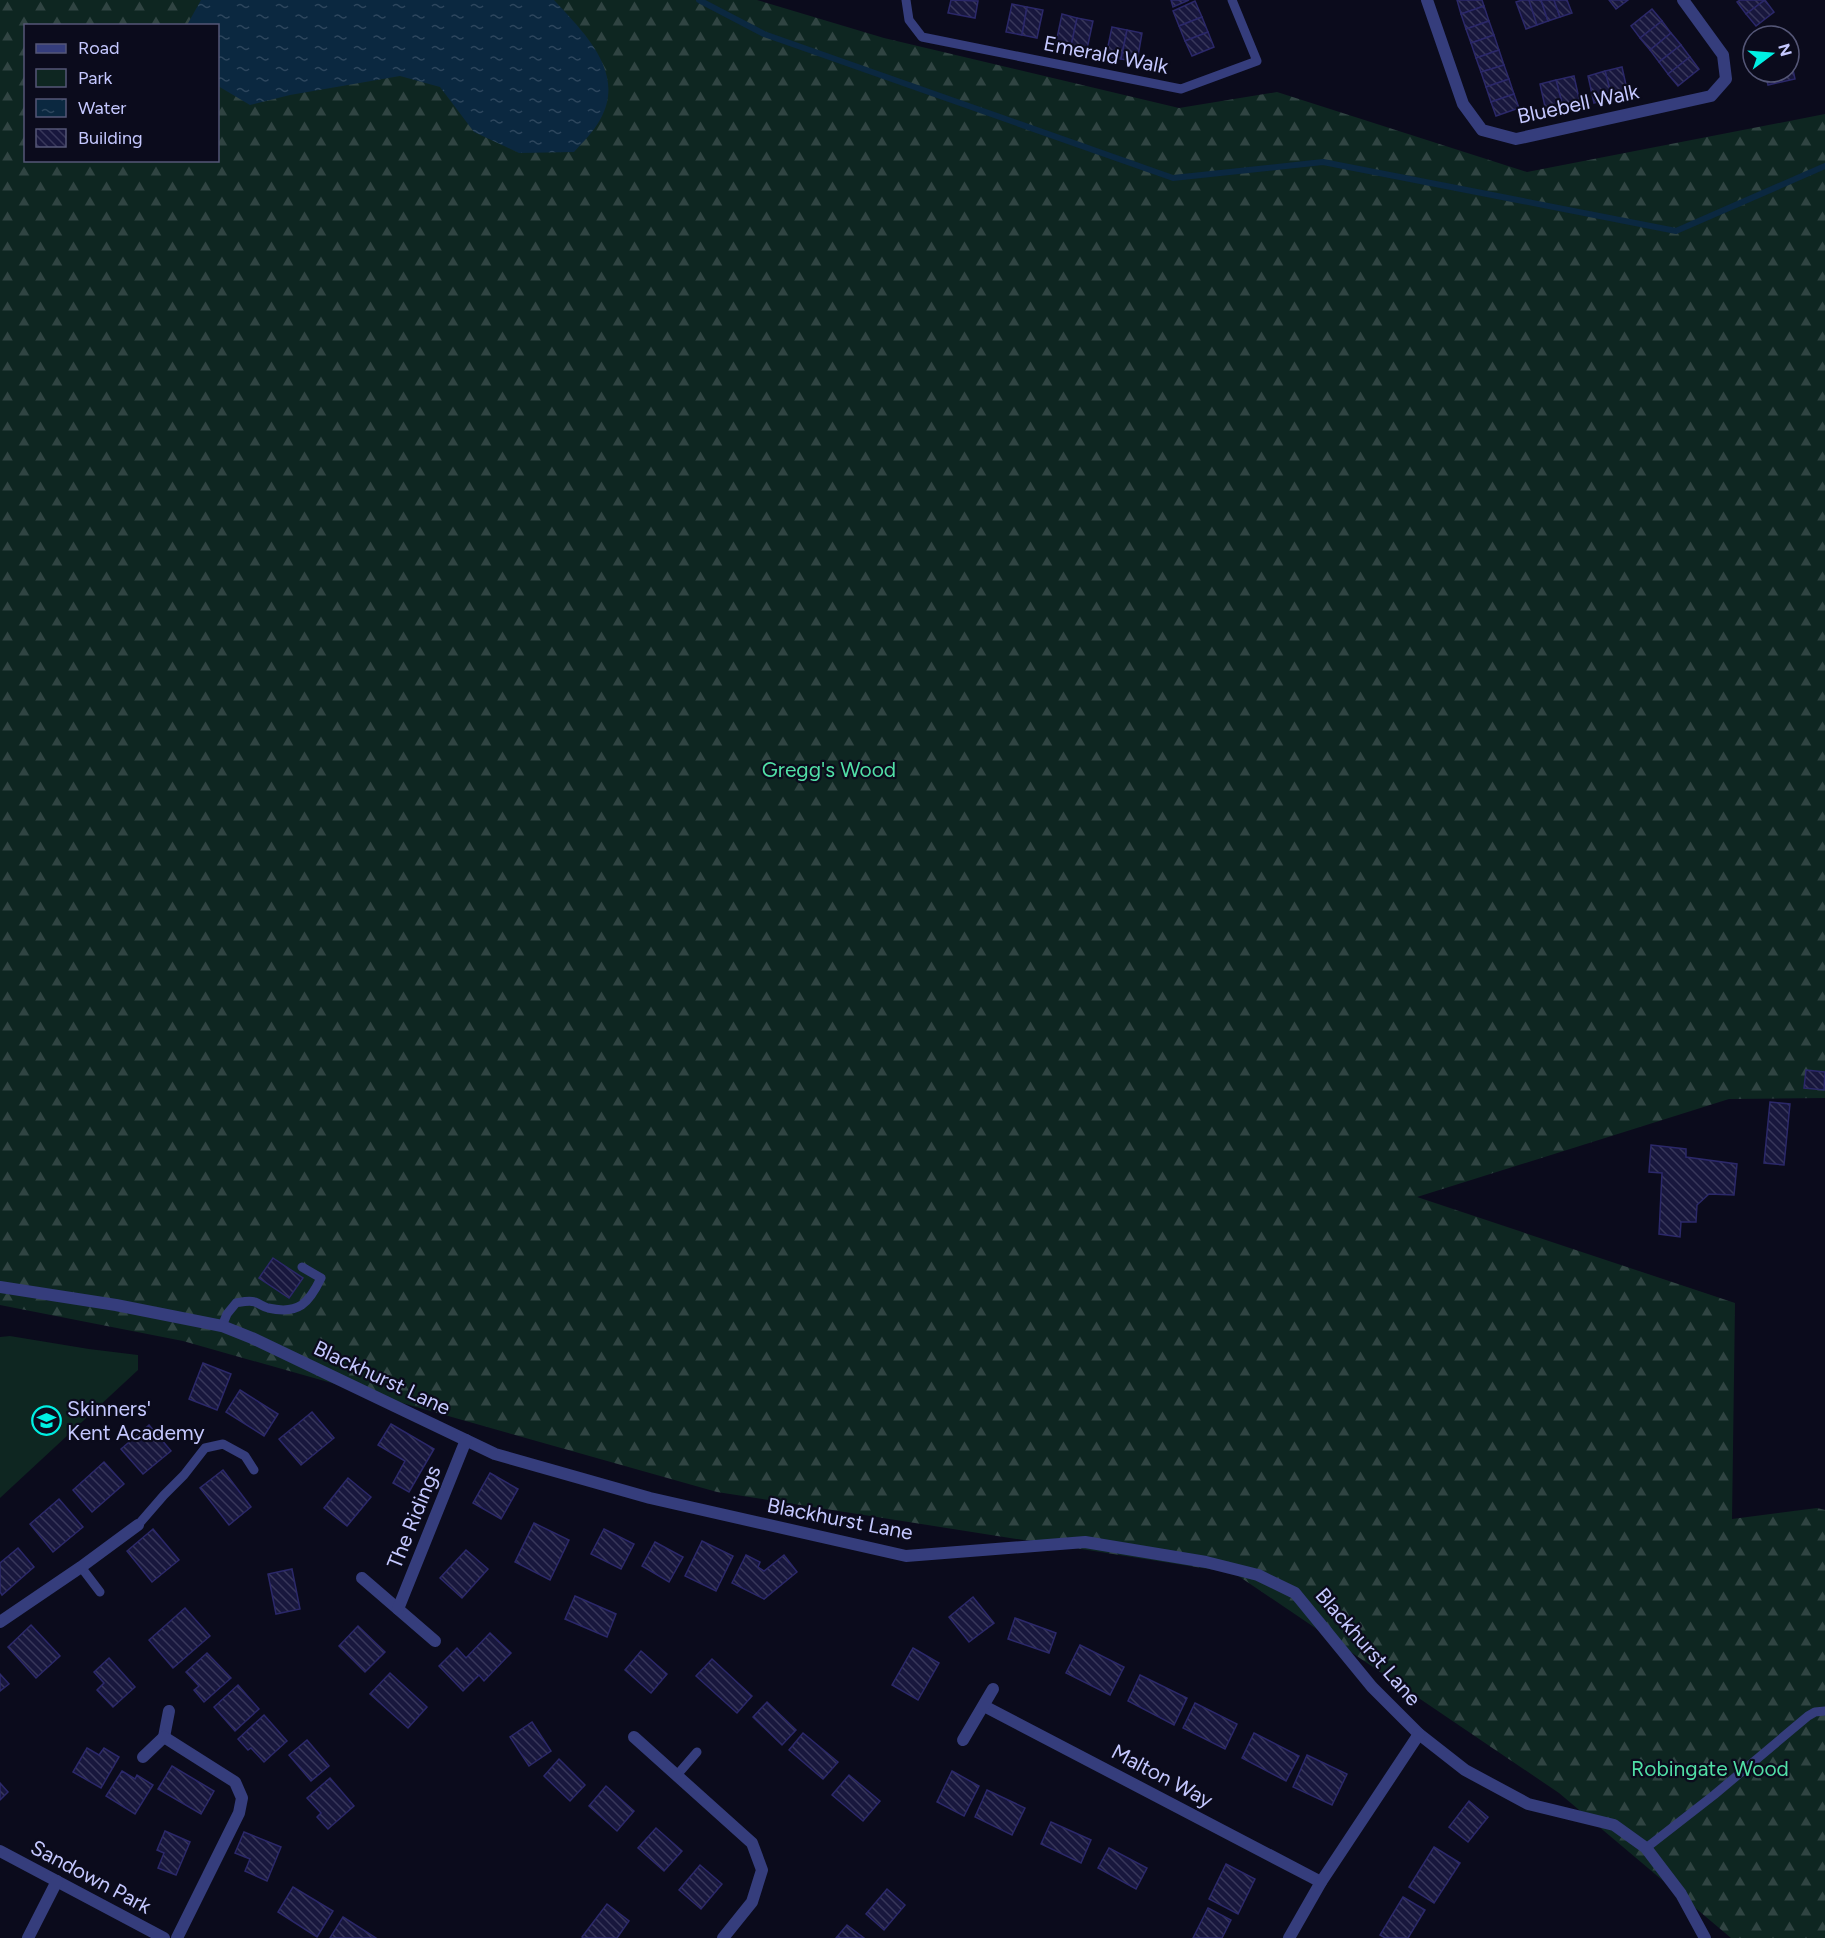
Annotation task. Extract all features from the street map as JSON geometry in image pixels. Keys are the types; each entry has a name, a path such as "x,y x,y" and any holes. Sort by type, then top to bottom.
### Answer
{"street":[{"name":"Bluebell Walk","path":"1427,0 1463,104 1482,130 1516,139 1711,96 1726,79 1723,55 1683,0"},
{"name":"Blackhurst Lane","path":"0,1287 116,1305 222,1326 252,1338 495,1454 650,1498 906,1556 1085,1542 1206,1562 1258,1575 1295,1593 1372,1687 1419,1734 1465,1770 1528,1804 1614,1826 1646,1848 1681,1894 1705,1938"},
{"name":"The Ridings","path":"398,1609 466,1440"},
{"path":"0,1622 138,1525"},
{"name":"The Ridings","path":"362,1578 435,1641"},
{"path":"963,1740 993,1689"},
{"name":"Malton Way","path":"984,1706 1322,1882"},
{"path":"143,1757 164,1737 169,1711"},
{"path":"1289,1938 1322,1882 1419,1734"},
{"path":"164,1737 235,1782 242,1798 239,1813 177,1938"},
{"path":"634,1737 752,1843 762,1870 752,1902 723,1938"},
{"name":"Sandown Park","path":"0,1851 164,1938"},
{"path":"28,1938 57,1881"}],"lane":[{"name":"Emerald Walk","path":"905,0 909,20 922,37 1181,89 1257,61 1232,0"},
{"path":"222,1326 227,1314 236,1303 252,1301 267,1308 285,1310 299,1308 312,1297 321,1278 302,1267"},
{"path":"138,1525 184,1475 205,1448 223,1444 245,1456 254,1470"},
{"path":"81,1567 100,1592"},
{"path":"1646,1848 1802,1721 1815,1713 1825,1711"},
{"path":"677,1776 697,1752"}],"green space":[{"name":"Gregg's Wood","path":"0,0 757,0 884,38 1179,108 1277,92 1527,172 1825,114 1825,1098 1729,1099 1417,1197 1735,1303 1732,1519 1817,1508 1825,1510 1825,1938 1731,1938 1559,1793 1234,1573 717,1492 183,1341 0,1305"},
{"name":"Skinners' Kent Academy","path":"10,1336 138,1355 138,1370 0,1498 0,1337"}],"water":[{"path":"201,0 554,0 598,54 605,69 608,86 607,102 598,124 574,152 519,153 474,132 440,87 400,76 290,95 250,105 219,87 219,24 188,24"}],"building":[{"path":"951,0 978,1 975,18 948,13"},
{"path":"1171,0 1189,0 1173,7"},
{"path":"1457,0 1482,0 1484,6 1461,14"},
{"path":"1529,0 1537,25 1526,29 1516,2"},
{"path":"1529,0 1541,0 1548,21 1537,25"},
{"path":"1541,0 1554,0 1560,17 1548,21"},
{"path":"1554,0 1567,0 1572,13 1560,17"},
{"path":"1609,0 1628,0 1616,9"},
{"path":"1765,0 1746,14 1737,2"},
{"path":"1765,0 1774,12 1759,24 1754,24 1746,14"},
{"path":"1195,1 1202,17 1179,26 1173,11"},
{"path":"1012,4 1027,7 1022,35 1006,32"},
{"path":"1484,6 1489,21 1466,29 1461,14"},
{"path":"1027,7 1043,10 1037,38 1022,35"},
{"path":"1652,9 1662,21 1640,38 1631,26"},
{"path":"1062,14 1077,18 1071,46 1056,43"},
{"path":"1202,17 1208,32 1185,41 1179,26"},
{"path":"1077,18 1093,21 1087,49 1071,46"},
{"path":"1489,21 1494,35 1471,43 1466,29"},
{"path":"1662,21 1671,33 1650,50 1640,38"},
{"path":"1112,27 1127,30 1121,59 1106,56"},
{"path":"1127,30 1142,33 1137,62 1121,59"},
{"path":"1208,32 1214,47 1192,56 1185,41"},
{"path":"1671,33 1681,45 1659,62 1650,50"},
{"path":"1494,35 1499,50 1476,58 1471,43"},
{"path":"1681,45 1690,57 1668,74 1659,62"},
{"path":"1499,50 1504,65 1481,72 1476,58"},
{"path":"1690,57 1699,69 1678,86 1668,74"},
{"path":"1504,65 1509,79 1486,87 1481,72"},
{"path":"1622,67 1628,94 1612,98 1605,71"},
{"path":"1605,71 1612,98 1594,103 1588,76"},
{"path":"1574,76 1580,103 1563,107 1556,80"},
{"path":"1509,79 1514,94 1491,102 1486,87"},
{"path":"1556,80 1563,107 1546,111 1540,84"},
{"path":"1514,94 1519,108 1496,116 1491,102"},
{"path":"1806,1070 1825,1072 1824,1090 1804,1088"},
{"path":"1770,1102 1790,1104 1784,1165 1764,1163"},
{"path":"1651,1145 1686,1149 1686,1157 1737,1164 1734,1195 1709,1194 1697,1205 1696,1222 1681,1222 1680,1237 1659,1234 1662,1173 1649,1172"},
{"path":"273,1258 303,1278 289,1298 259,1278"},
{"path":"203,1363 231,1374 217,1410 189,1399"},
{"path":"240,1390 278,1414 264,1436 226,1412"},
{"path":"312,1412 334,1438 301,1465 279,1439"},
{"path":"391,1424 434,1449 409,1492 393,1483 405,1461 378,1445"},
{"path":"149,1425 171,1451 143,1474 121,1449"},
{"path":"104,1462 124,1484 92,1512 73,1490"},
{"path":"223,1470 251,1507 229,1525 200,1488"},
{"path":"490,1473 518,1489 501,1519 473,1503"},
{"path":"348,1478 371,1497 347,1526 324,1508"},
{"path":"59,1499 83,1527 53,1552 30,1524"},
{"path":"534,1523 569,1540 550,1580 515,1562"},
{"path":"153,1529 179,1560 152,1582 127,1551"},
{"path":"604,1529 634,1544 621,1569 591,1554"},
{"path":"702,1541 733,1556 716,1591 685,1576"},
{"path":"655,1542 683,1557 669,1582 642,1566"},
{"path":"18,1548 34,1567 2,1595 0,1592 0,1563"},
{"path":"466,1550 488,1569 462,1598 440,1578"},
{"path":"746,1555 760,1562 758,1567 764,1571 784,1555 797,1572 764,1599 732,1583"},
{"path":"292,1569 300,1609 276,1614 268,1574"},
{"path":"575,1596 616,1614 607,1637 565,1619"},
{"path":"973,1597 994,1623 969,1642 949,1617"},
{"path":"185,1608 210,1636 173,1668 149,1640"},
{"path":"1015,1618 1056,1633 1049,1653 1008,1639"},
{"path":"31,1625 60,1656 36,1678 8,1647"},
{"path":"358,1626 385,1652 365,1672 339,1646"},
{"path":"490,1633 511,1653 484,1681 479,1675 463,1691 439,1666 457,1648 466,1658"},
{"path":"1080,1645 1124,1667 1110,1695 1066,1673"},
{"path":"913,1648 939,1663 918,1700 892,1685"},
{"path":"641,1651 667,1674 651,1693 625,1670"},
{"path":"207,1653 231,1678 204,1702 194,1690 199,1686 186,1672"},
{"path":"109,1658 135,1687 113,1707 97,1690 104,1683 94,1672"},
{"path":"712,1659 752,1696 737,1713 696,1676"},
{"path":"390,1673 427,1707 408,1728 370,1694"},
{"path":"0,1674 9,1684 0,1691"},
{"path":"1140,1675 1187,1698 1174,1725 1128,1701"},
{"path":"238,1685 259,1709 235,1731 214,1707"},
{"path":"767,1702 796,1730 782,1745 753,1717"},
{"path":"1195,1703 1237,1724 1225,1749 1183,1728"},
{"path":"264,1715 287,1741 264,1762 251,1748 248,1750 238,1739"},
{"path":"532,1722 551,1751 529,1766 510,1737"},
{"path":"803,1733 838,1762 823,1779 789,1750"},
{"path":"1254,1733 1299,1756 1286,1781 1242,1758"},
{"path":"307,1740 329,1766 311,1781 289,1755"},
{"path":"87,1748 99,1755 104,1748 119,1757 101,1788 73,1772"},
{"path":"1307,1755 1347,1774 1332,1805 1293,1787"},
{"path":"559,1759 585,1785 570,1801 544,1776"},
{"path":"172,1766 214,1791 201,1814 158,1789"},
{"path":"122,1771 135,1779 137,1775 153,1785 135,1814 106,1796"},
{"path":"952,1771 979,1786 964,1816 937,1802"},
{"path":"849,1775 880,1801 863,1821 832,1795"},
{"path":"330,1778 354,1806 328,1829 317,1817 321,1813 307,1798"},
{"path":"0,1783 8,1792 0,1800"},
{"path":"606,1786 634,1811 617,1831 589,1806"},
{"path":"987,1790 1025,1808 1012,1835 975,1817"},
{"path":"1469,1801 1488,1817 1468,1842 1449,1827"},
{"path":"1051,1822 1091,1840 1081,1863 1041,1844"},
{"path":"656,1828 682,1851 664,1871 638,1848"},
{"path":"165,1831 190,1842 176,1875 158,1868 164,1853 157,1850"},
{"path":"244,1832 281,1847 267,1881 245,1871 250,1859 235,1853"},
{"path":"1434,1847 1460,1863 1434,1903 1409,1887"},
{"path":"1109,1848 1147,1868 1136,1889 1098,1868"},
{"path":"1226,1864 1255,1879 1238,1914 1209,1899"},
{"path":"700,1865 722,1884 701,1909 679,1890"},
{"path":"293,1887 333,1911 317,1937 278,1912"},
{"path":"887,1889 905,1905 884,1930 866,1914"},
{"path":"1403,1897 1425,1910 1408,1938 1385,1938 1380,1935"},
{"path":"607,1904 629,1921 617,1938 583,1938 582,1937"},
{"path":"1208,1908 1231,1920 1222,1938 1193,1938"},
{"path":"343,1917 376,1938 330,1938"},
{"path":"847,1925 864,1938 836,1938"}],"waterway":[{"path":"699,0 764,34 1173,178 1323,162 1676,231 1825,166"}],"place":[{"name":"Skinners' Kent Academy","path":"46,1421"}],"park label":[{"name":"Robingate Wood","path":"1710,1769"}]}
